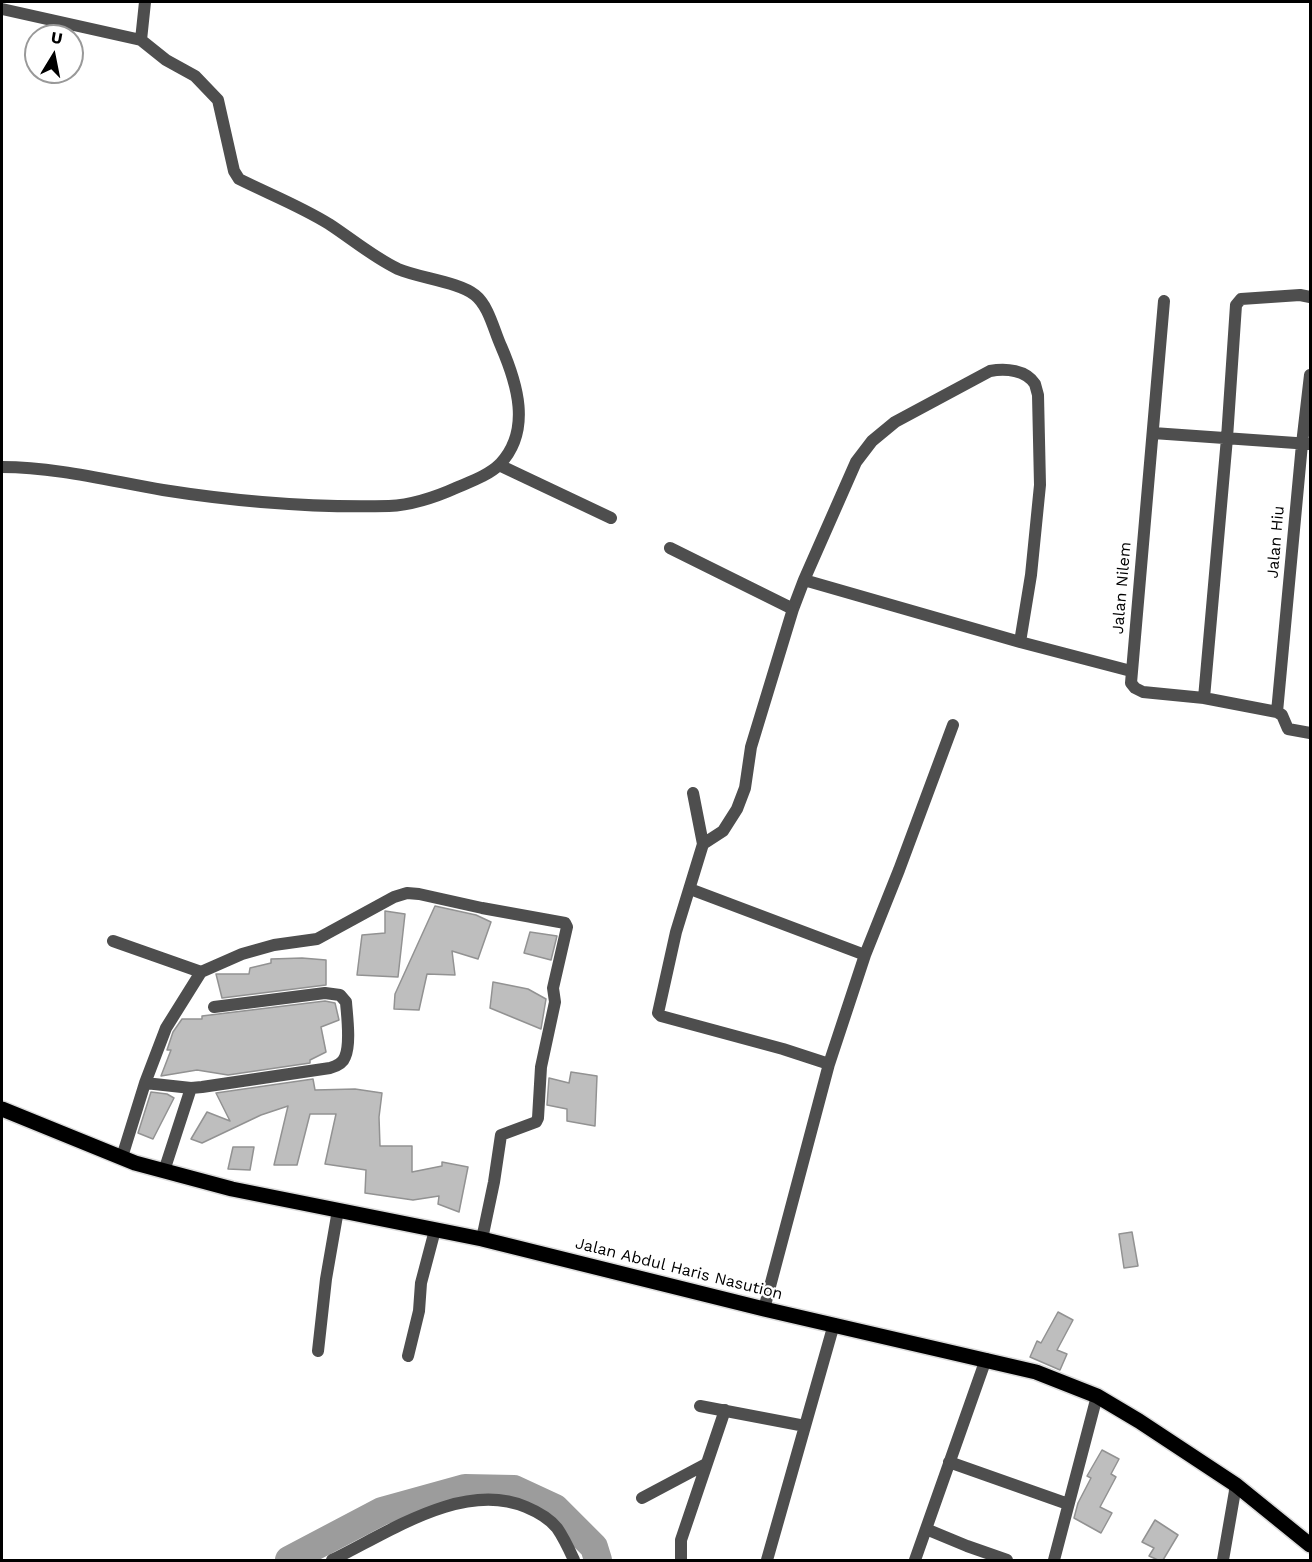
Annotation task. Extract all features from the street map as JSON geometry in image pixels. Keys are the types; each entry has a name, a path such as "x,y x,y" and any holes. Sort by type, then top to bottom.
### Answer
{"main road":[{"name":"Jalan Abdul Haris Nasution","path":"2,1109 122,1157 232,1189 482,1239 764,1310 834,1324 1036,1372 1096,1396 1236,1485 1311,1545"}],"street":[{"path":"141,40 145,2"},
{"path":"2,9 141,40 166,60 195,76 218,100 234,171 239,179 307,212 382,261 399,269 464,288 479,299 510,367 517,387 519,409 510,450 499,465 475,480 452,490 416,503 391,506 276,505 165,490 30,467 2,467"},
{"path":"1204,698 1227,438 1235,309 1241,299 1300,295 1311,297"},
{"name":"Jalan Nilem","path":"1131,671 1164,301"},
{"path":"703,844 723,831 737,809 745,788 751,747 793,609 856,462 872,441 895,422 990,371 998,369 1014,370 1032,379 1037,387 1040,485 1031,575 1020,642"},
{"name":"Jalan Hiu","path":"1277,712 1306,444 1311,375"},
{"path":"1153,433 1306,444"},
{"path":"499,465 611,518"},
{"path":"670,548 793,609"},
{"path":"804,580 1020,642 1131,671 1131,683 1143,692 1204,698 1277,712 1283,718 1287,729 1311,733"},
{"path":"764,1310 829,1064 865,955 953,725"},
{"path":"693,793 703,844 676,932 659,1014 829,1064"},
{"path":"690,889 865,955"},
{"path":"122,1157 145,1083 166,1028 201,972 242,954 274,945 317,939 394,897 407,893 567,924 553,988 555,1002 541,1067 538,1118 536,1122 501,1136 482,1239"},
{"path":"113,941 201,972"},
{"path":"145,1083 191,1088 330,1068 339,1065 345,1058 347,1047 346,1002 340,995 325,993 213,1007"},
{"path":"164,1171 191,1088"},
{"path":"318,1351 326,1279 338,1210"},
{"path":"408,1356 419,1311 421,1283 435,1230"},
{"path":"767,1560 834,1324"},
{"path":"915,1560 986,1359"},
{"path":"1054,1560 1096,1396"},
{"path":"700,1406 806,1426"},
{"path":"681,1560 681,1540 725,1410"},
{"path":"949,1462 1068,1504"},
{"path":"642,1498 706,1464"},
{"path":"1222,1560 1236,1485"},
{"path":"332,1560 348,1556 402,1524 430,1512 459,1503 498,1499 515,1502 545,1517 560,1534 574,1560"},
{"path":"926,1529 992,1558 1007,1560"}],"building":[{"path":"435,906 476,915 491,922 478,959 452,951 455,975 427,974 419,1010 394,1009 395,994"},
{"path":"385,911 405,914 398,977 357,975 362,935 385,933"},
{"path":"530,932 557,936 551,960 524,953"},
{"path":"271,959 326,960 326,985 222,998 216,974 249,974 250,968 271,963"},
{"path":"493,982 528,989 546,999 541,1029 490,1008"},
{"path":"325,1001 335,1003 339,1020 321,1027 326,1052 310,1060 310,1063 228,1075 197,1070 161,1076 171,1050 167,1050 173,1032 182,1019 202,1019 202,1016"},
{"path":"571,1072 597,1076 595,1126 567,1121 567,1109 547,1105 549,1078 569,1083"},
{"path":"313,1079 315,1090 355,1089 382,1093 379,1117 380,1146 412,1146 412,1172 442,1166 442,1162 468,1167 459,1212 438,1204 439,1196 413,1200 365,1193 366,1170 325,1164 336,1114 310,1114 297,1165 274,1165 288,1106 261,1115 202,1143 191,1139 207,1112 230,1121 216,1093"},
{"path":"151,1092 167,1094 174,1098 153,1139 138,1133"},
{"path":"233,1147 254,1147 250,1170 228,1169"},
{"path":"1132,1232 1138,1266 1124,1268 1119,1234"},
{"path":"1058,1312 1073,1320 1057,1350 1067,1354 1060,1370 1030,1357 1037,1341 1041,1343"},
{"path":"1102,1450 1119,1459 1111,1474 1116,1477 1100,1507 1112,1513 1101,1533 1074,1518 1078,1503 1091,1478 1087,1476"},
{"path":"1155,1520 1178,1535 1163,1560 1149,1556 1154,1548 1142,1542"}],"waterway":[{"path":"289,1560 382,1511 465,1488 514,1489 555,1508 594,1547 598,1560"}]}
